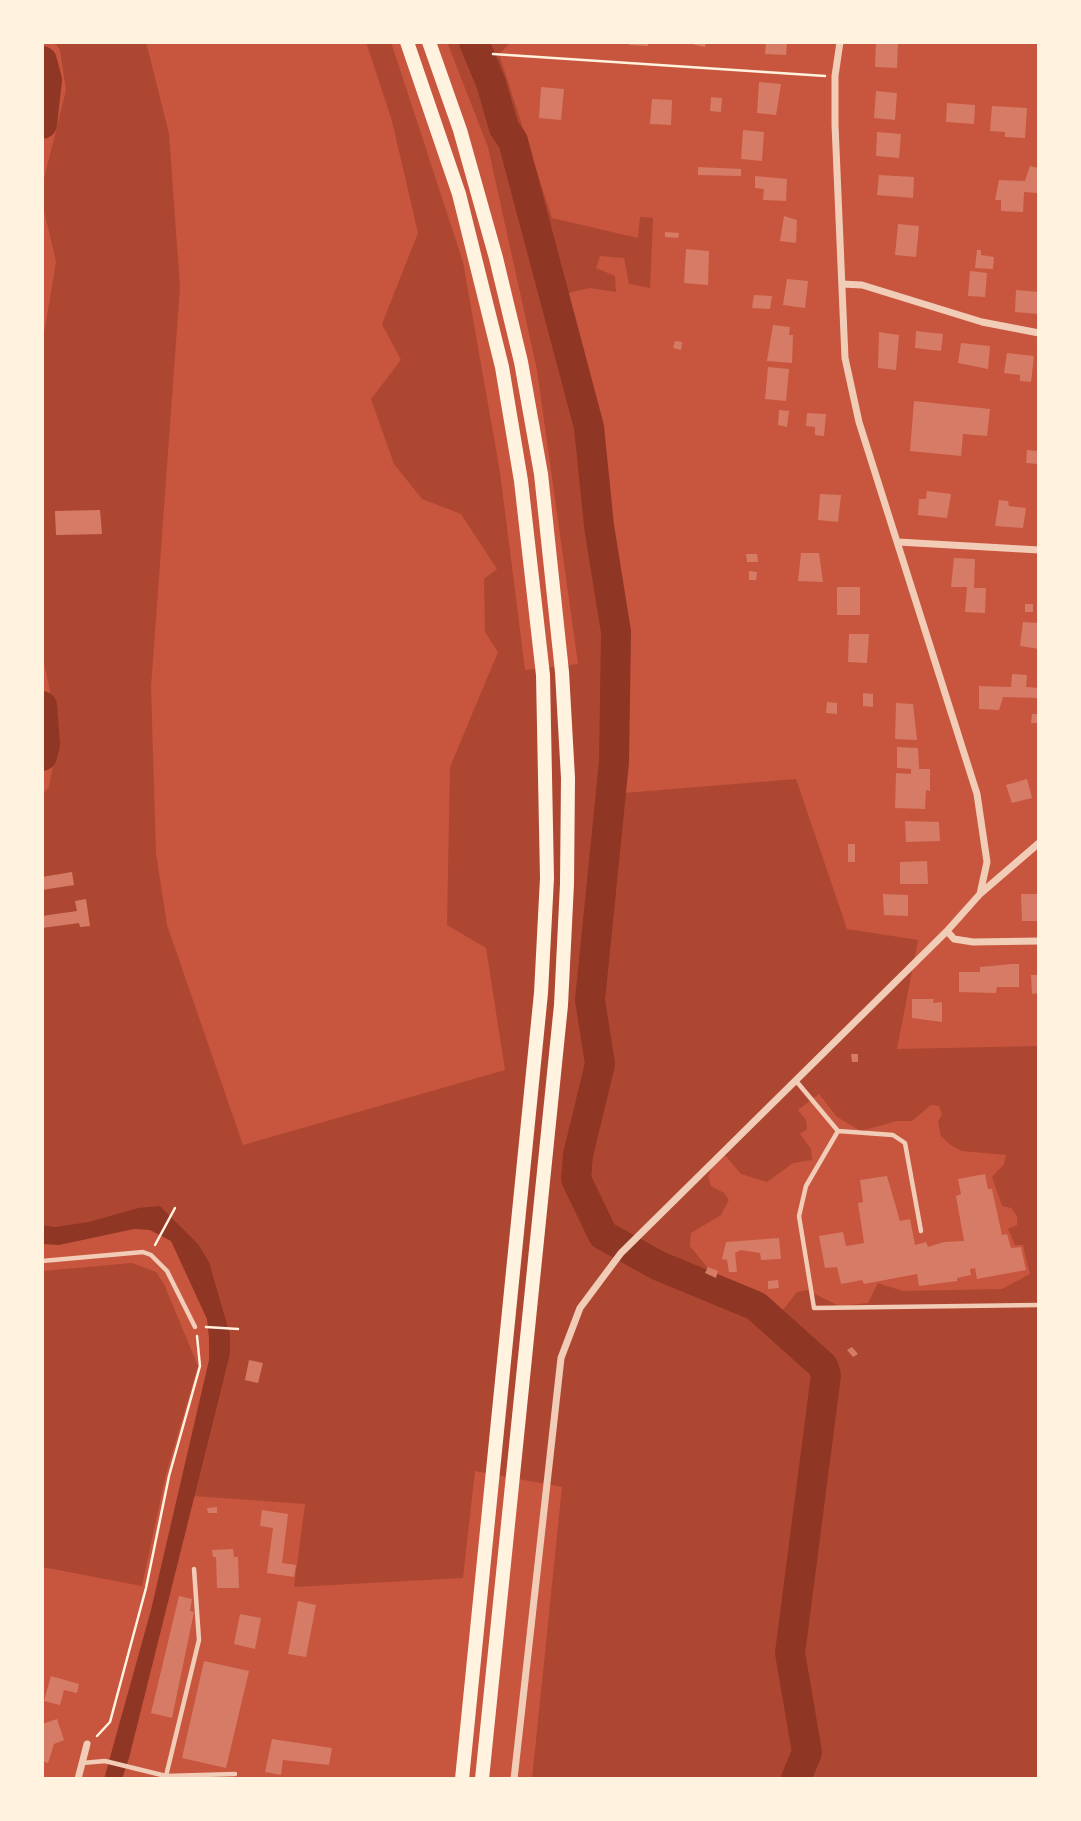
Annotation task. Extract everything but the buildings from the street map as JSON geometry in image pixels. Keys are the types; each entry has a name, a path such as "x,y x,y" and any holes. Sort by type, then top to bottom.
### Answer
{"main road":[{"path":"407,42 459,194 502,367 521,481 543,675 547,878 541,993 462,1779"},
{"path":"429,42 460,130 521,362 541,474 562,672 568,778 567,884 561,1005 482,1779"}],"street":[{"path":"840,42 835,76 845,358 859,422 977,794 987,862 981,894"},
{"path":"842,285 862,285 982,322 1039,333"},
{"path":"898,542 1039,550"},
{"path":"514,1779 561,1358 580,1308 619,1255 797,1082 981,894 1039,843"},
{"path":"947,931 954,939 973,942 1039,940"},
{"path":"78,1779 87,1744"}],"lane":[{"path":"797,1082 838,1131 893,1135 905,1143 920,1231"},
{"path":"838,1131 806,1186 799,1216 814,1308 1039,1305"},
{"path":"42,1261 143,1252 151,1255 167,1271 195,1327"},
{"path":"166,1776 199,1640 194,1569"},
{"path":"82,1763 105,1761 166,1776 235,1774"}],"path":[{"path":"493,54 835,76"},
{"path":"159,1237 175,1208"},
{"path":"87,1744 110,1723 146,1588 169,1476 200,1366 195,1327 238,1329"}],"shaded area":[{"path":"54,42 146,42 169,134 180,287 151,687 156,853 167,925 243,1145 505,1070 486,948 447,925 450,767 498,652 485,632 484,579 497,569 461,514 422,499 394,464 371,399 401,360 382,324 418,233 392,121 366,42 391,42 463,262 500,472 525,670 578,664 537,370 488,147 447,42 511,42 499,54 552,218 638,238 640,217 653,218 650,288 629,284 624,258 600,256 596,268 615,276 616,292 590,288 568,293 601,436 625,661 624,793 796,779 847,929 918,940 897,1049 1039,1046 1039,1779 532,1779 562,1487 475,1471 463,1578 294,1587 305,1504 193,1496 230,1354 230,1334 209,1262 138,1208 88,1222 55,1227 42,1225 42,795 49,787 59,734 42,654 42,346 56,262 42,202 42,187 66,90 60,50","holes":["819,1094 837,1117 861,1131 897,1121 912,1121 931,1105 939,1106 942,1114 938,1122 941,1136 949,1144 962,1151 1006,1155 1004,1164 992,1177 1002,1206 1011,1208 1017,1216 1017,1225 1008,1229 1015,1245 1023,1245 1030,1274 1002,1289 903,1291 878,1283 868,1303 839,1306 807,1290 797,1292 782,1311 741,1295 715,1277 690,1246 691,1233 721,1215 729,1200 724,1193 711,1186 708,1176 716,1161 725,1155 741,1174 767,1182 793,1163 812,1160 811,1149 800,1134 807,1129 806,1120 798,1110"]},
{"path":"160,1206 198,1244 209,1262 230,1334 230,1354 129,1758 122,1779 104,1779 151,1610 209,1360 207,1319 171,1241 150,1230 134,1229 59,1245 42,1244 42,1225 55,1227 88,1222 138,1208"},
{"path":"132,1263 156,1272 164,1284 198,1366 166,1474 142,1586 42,1567 42,1271"}],"waterway":[{"path":"474,42 491,83 504,128 513,141 589,427 599,526 616,632 614,762 590,1000 600,1064 578,1155 576,1179 603,1235 659,1266 756,1306 823,1366 826,1375 790,1653 807,1752 796,1779"},
{"path":"42,61 47,80 42,124"},
{"path":"42,706 45,744 42,756"}]}
